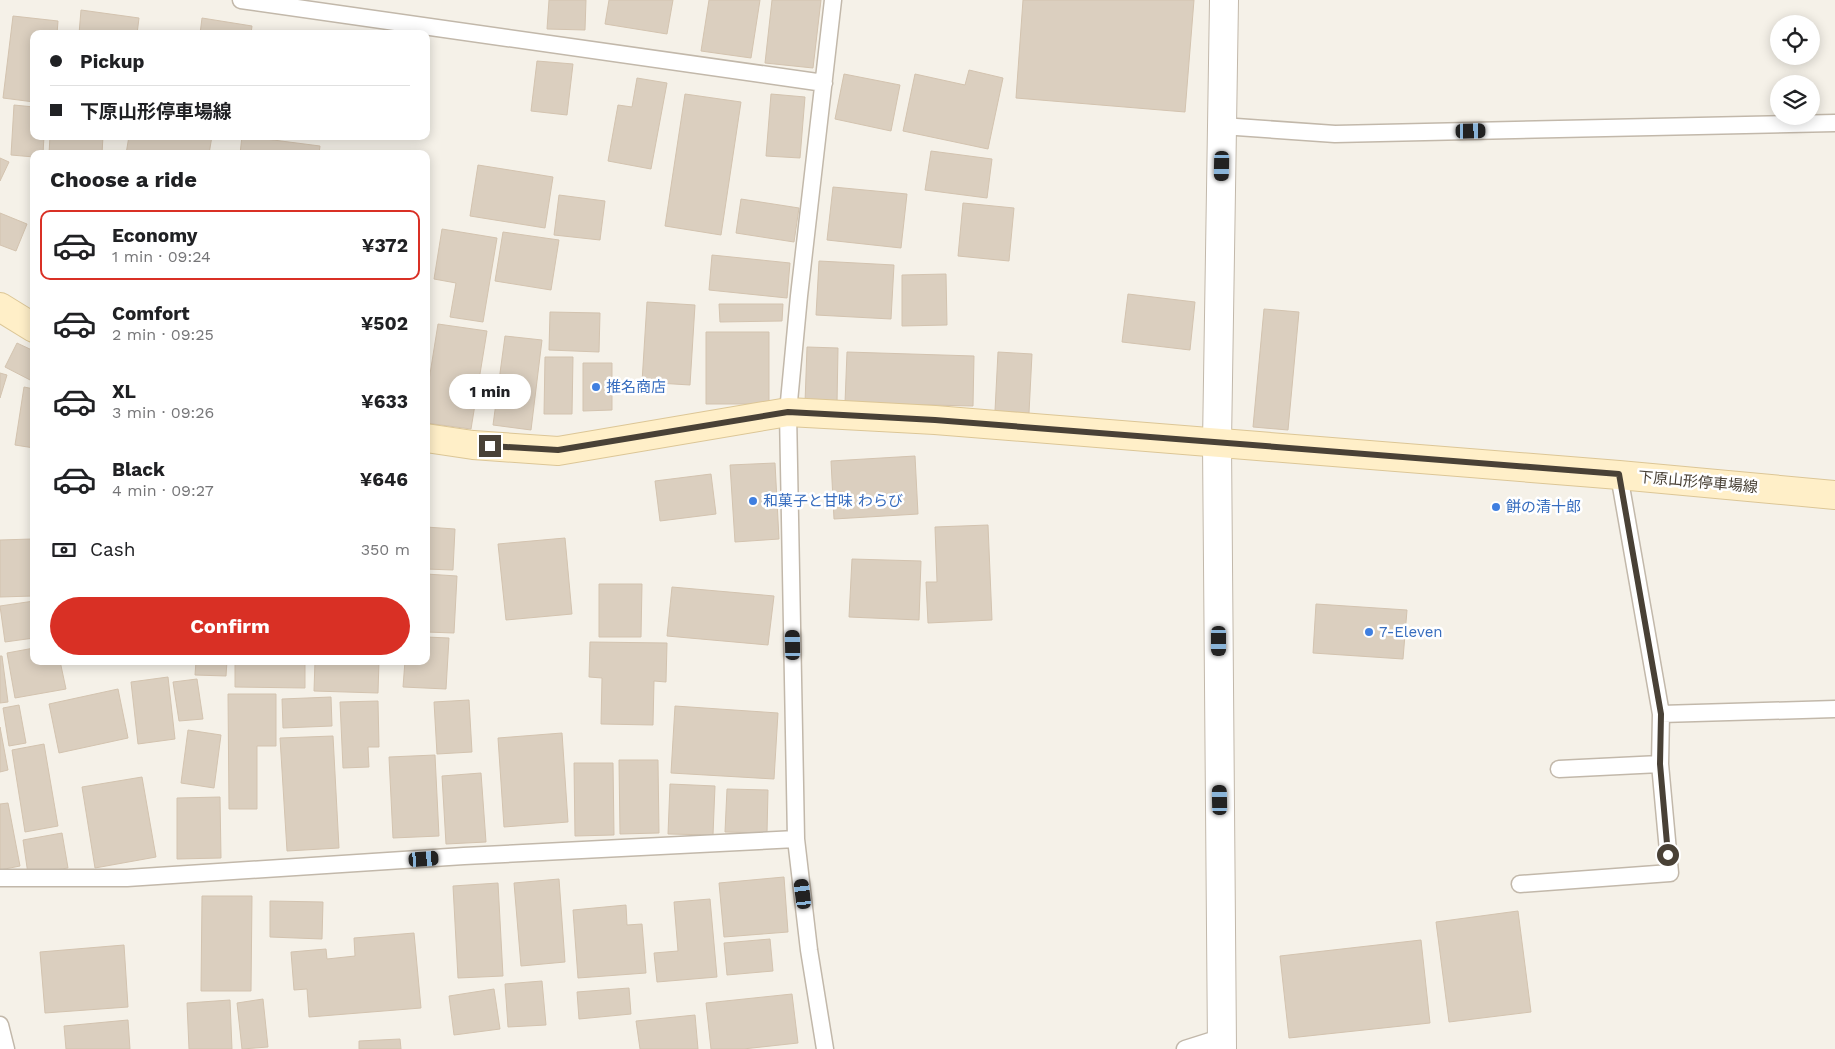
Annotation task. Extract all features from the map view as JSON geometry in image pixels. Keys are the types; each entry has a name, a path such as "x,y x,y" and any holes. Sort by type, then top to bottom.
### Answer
{"main road":[{"path":"0,307 30,326"},
{"name":"下原山形停車場線","path":"430,439 473,445 558,450 788,412 935,420 1619,474 1835,495"}],"street":[{"path":"1222,1043 1217,443 1224,0"}],"lane":[{"path":"241,0 824,83"},
{"path":"825,1049 809,950 796,839 788,412 799,296 833,0"},
{"path":"1222,126 1336,134 1835,123"},
{"path":"1520,884 1670,874 1660,764 1661,714 1619,474"},
{"path":"1661,714 1835,708"},
{"path":"1559,768 1660,764"},
{"path":"0,878 127,878 464,856 796,839"},
{"path":"0,1025 6,1049"},
{"path":"1185,1049 1222,1043"}],"building":[{"path":"549,0 586,0 585,30 547,29"},
{"path":"609,0 673,0 667,34 605,24"},
{"path":"709,0 760,0 751,58 701,51"},
{"path":"772,0 821,0 813,68 765,63"},
{"path":"1023,0 1194,0 1185,112 1016,98"},
{"path":"81,10 139,18 138,30 79,30"},
{"path":"13,16 58,21 57,30 30,30 30,101 3,98"},
{"path":"202,18 252,26 252,30 200,30"},
{"path":"537,61 573,64 567,115 531,111"},
{"path":"969,70 1003,78 988,149 903,131 915,74 965,85"},
{"path":"844,74 900,85 891,131 835,119"},
{"path":"637,78 667,83 651,169 608,161 618,105 632,107"},
{"path":"685,94 741,102 721,235 665,226"},
{"path":"771,94 805,97 800,158 766,156"},
{"path":"14,105 30,107 30,140 44,140 43,150 30,150 30,157 11,155"},
{"path":"50,140 103,140 102,150 49,150"},
{"path":"128,140 211,140 210,150 127,150"},
{"path":"242,140 273,140 320,146 320,150 240,150"},
{"path":"931,151 992,159 987,198 925,190"},
{"path":"0,158 9,162 0,181"},
{"path":"478,165 553,177 545,228 470,216"},
{"path":"833,187 907,194 901,248 827,240"},
{"path":"559,195 605,201 600,240 554,235"},
{"path":"741,199 799,208 794,242 736,233"},
{"path":"963,203 1014,208 1009,261 958,256"},
{"path":"0,213 27,224 16,251 0,245"},
{"path":"442,229 497,238 483,322 450,317 456,283 434,279"},
{"path":"503,232 559,240 551,290 495,281"},
{"path":"712,255 790,263 787,298 709,290"},
{"path":"819,261 894,265 891,319 816,315"},
{"path":"946,274 947,325 902,326 902,275"},
{"path":"1128,294 1195,302 1190,350 1122,342"},
{"path":"647,302 695,305 690,385 642,382"},
{"path":"719,304 783,304 782,321 720,322"},
{"path":"1264,309 1299,312 1288,430 1253,427"},
{"path":"550,312 600,313 599,352 549,350"},
{"path":"438,324 487,331 471,429 430,424 430,374"},
{"path":"706,332 769,332 769,404 706,404"},
{"path":"505,336 542,340 531,430 493,425"},
{"path":"17,343 30,349 30,380 5,367"},
{"path":"807,347 838,348 837,404 805,403"},
{"path":"847,352 974,356 973,406 845,403"},
{"path":"998,352 1032,354 1029,413 995,411"},
{"path":"545,357 573,357 572,414 544,414"},
{"path":"583,363 612,363 612,410 583,411"},
{"path":"0,373 7,375 0,398"},
{"path":"24,387 30,388 30,447 15,445"},
{"path":"915,456 918,514 834,519 831,461"},
{"path":"775,463 779,539 735,542 730,465"},
{"path":"711,474 716,514 660,521 655,481"},
{"path":"988,525 992,620 928,623 926,582 937,582 935,527"},
{"path":"430,527 455,529 453,570 430,569"},
{"path":"565,538 572,614 506,620 498,544"},
{"path":"30,539 30,596 0,597 0,540"},
{"path":"852,559 921,561 919,620 849,617"},
{"path":"430,574 457,576 454,633 430,632"},
{"path":"599,584 642,584 641,637 599,637"},
{"path":"672,587 774,596 768,645 667,636"},
{"path":"30,602 30,639 5,642 0,606"},
{"path":"1316,604 1407,610 1403,659 1313,653"},
{"path":"430,637 449,638 446,689 403,687 405,665 430,665"},
{"path":"590,642 667,643 666,682 654,681 653,725 601,724 602,678 589,677"},
{"path":"30,649 30,665 61,665 66,689 15,698 7,653"},
{"path":"0,656 2,656 8,702 0,703"},
{"path":"196,665 227,665 226,676 195,675"},
{"path":"235,665 305,665 305,688 235,687"},
{"path":"315,665 379,665 378,693 314,691"},
{"path":"168,677 175,739 138,744 131,682"},
{"path":"197,679 203,719 179,721 173,682"},
{"path":"118,689 128,738 59,753 49,704"},
{"path":"228,694 276,694 276,746 257,746 257,809 229,809"},
{"path":"331,697 332,726 283,728 282,699"},
{"path":"469,700 472,752 437,754 434,702"},
{"path":"378,701 379,747 368,747 369,767 343,768 340,702"},
{"path":"19,705 26,743 9,746 3,708"},
{"path":"675,706 778,713 774,779 671,773"},
{"path":"0,727 8,770 0,772"},
{"path":"188,730 221,735 214,788 181,783"},
{"path":"562,733 568,822 504,827 498,738"},
{"path":"333,736 339,848 287,851 280,738"},
{"path":"44,744 58,826 25,832 12,750"},
{"path":"435,755 439,836 393,838 389,757"},
{"path":"619,760 658,760 659,833 620,834"},
{"path":"574,763 613,763 614,835 575,836"},
{"path":"481,773 486,842 446,844 442,776"},
{"path":"142,777 156,857 95,868 82,787"},
{"path":"670,784 715,786 713,835 668,834"},
{"path":"727,789 768,790 767,833 725,832"},
{"path":"220,797 221,858 177,859 177,798"},
{"path":"8,803 20,866 0,870 0,804"},
{"path":"62,833 68,868 28,874 23,840"},
{"path":"784,877 788,932 724,937 719,883"},
{"path":"559,879 565,962 521,966 514,883"},
{"path":"498,883 503,976 458,978 453,886"},
{"path":"202,896 252,896 251,991 201,991"},
{"path":"710,899 717,977 657,982 654,953 678,951 674,902"},
{"path":"270,901 323,902 322,939 270,937"},
{"path":"626,905 627,925 642,924 646,973 578,978 573,910"},
{"path":"1518,911 1531,1012 1449,1022 1436,922"},
{"path":"414,933 421,1008 309,1017 307,989 294,990 291,952 326,949 327,959 355,956 354,938"},
{"path":"770,939 773,971 727,975 724,943"},
{"path":"1421,940 1430,1023 1289,1038 1280,956"},
{"path":"124,945 128,1007 45,1013 40,952"},
{"path":"542,981 546,1025 508,1027 505,984"},
{"path":"629,988 631,1014 579,1019 577,992"},
{"path":"494,989 500,1029 454,1035 449,996"},
{"path":"792,994 798,1043 743,1049 711,1049 706,1003"},
{"path":"263,999 268,1047 242,1049 237,1003"},
{"path":"230,1000 232,1049 189,1049 187,1003"},
{"path":"695,1015 698,1049 640,1049 636,1021"},
{"path":"128,1020 130,1049 66,1049 64,1026"},
{"path":"400,1039 401,1049 359,1049 359,1041"}],"place":[{"name":"推名商店","path":"596,387"},
{"name":"和菓子と甘味 わらび","path":"753,501"},
{"name":"餅の清十郎","path":"1496,507"},
{"name":"7-Eleven","path":"1369,632"}],"route":[{"path":"490,446 558,450 788,412 935,420 1619,474 1661,714 1660,764 1668,855"}]}
